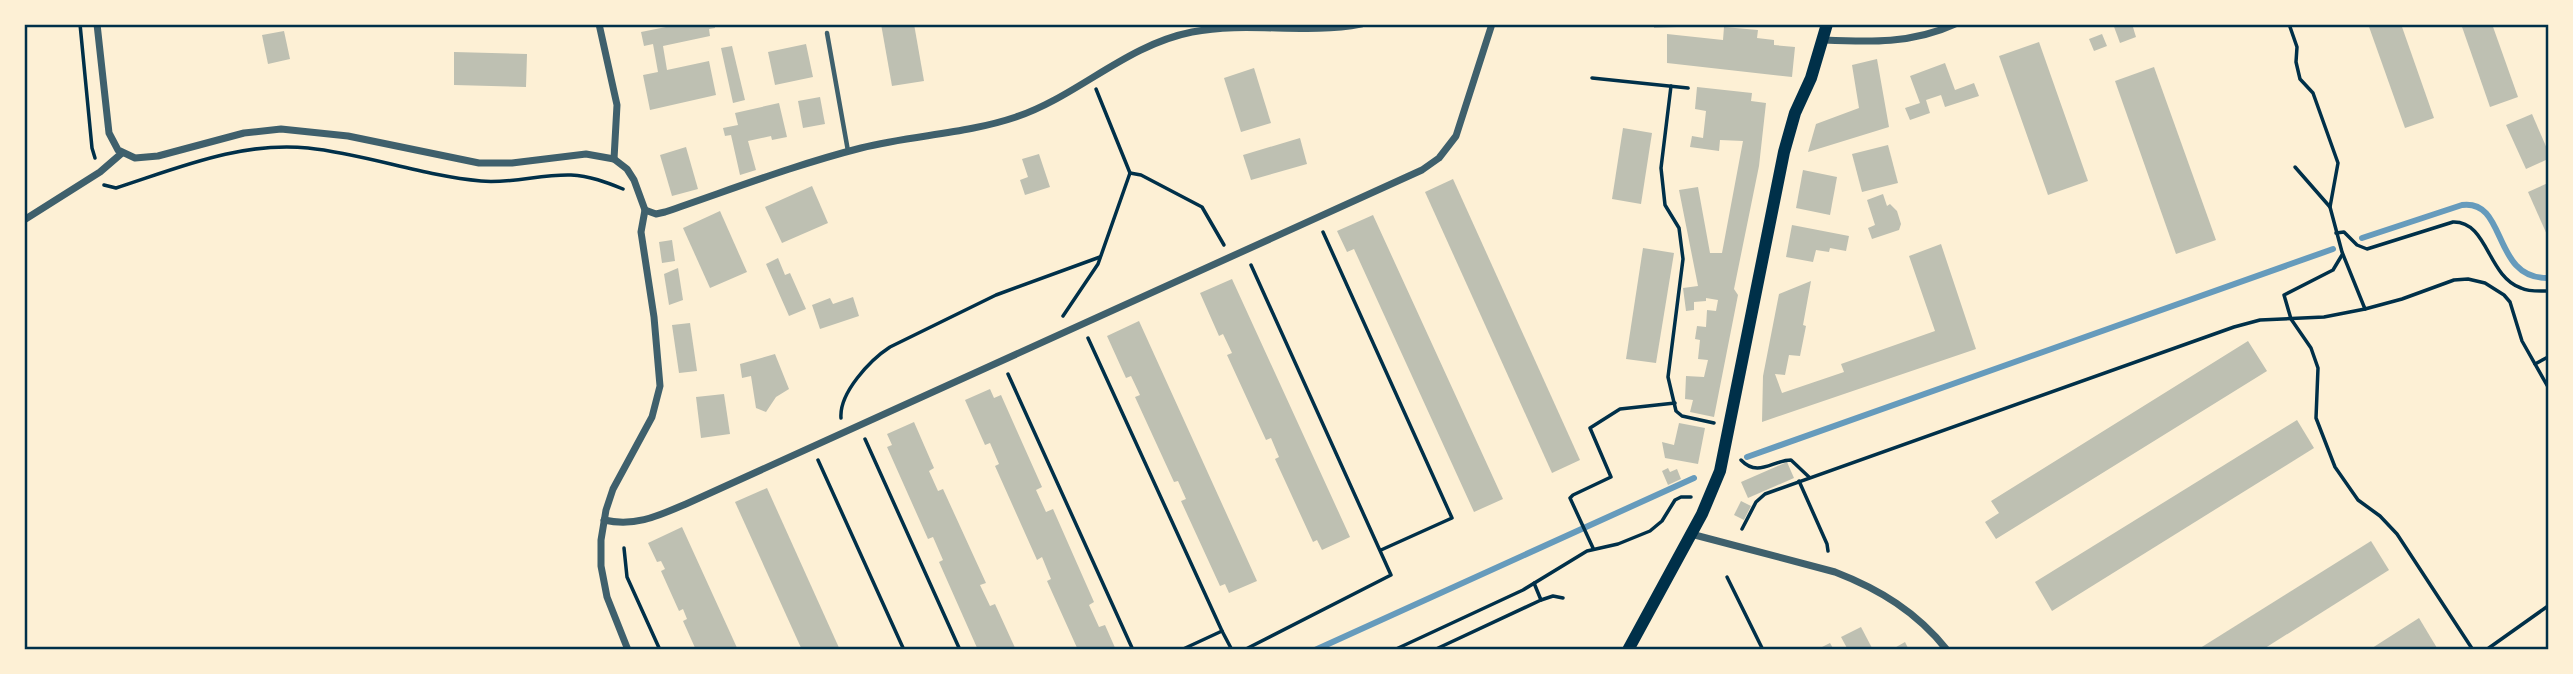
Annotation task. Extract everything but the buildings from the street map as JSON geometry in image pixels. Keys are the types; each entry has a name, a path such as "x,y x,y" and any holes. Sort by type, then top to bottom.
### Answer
{"main road":[{"path":"1628,649 1710,498 1723,461 1784,152 1827,24"}],"street":[{"path":"97,24 109,133 114,145 122,153 135,158 150,158 216,139 281,129 348,136 479,163 512,163 597,155 614,159 631,176 645,210 641,232 659,355 659,396 652,417 618,478 604,520 601,551 603,580 628,649"},
{"path":"599,24 617,105 614,159"},
{"path":"645,210 656,214 664,212 848,151 972,129 1013,118 1045,105 1138,51 1191,32 1246,28 1321,29 1361,24"},
{"path":"604,520 623,524 638,522 686,504 1422,170 1445,152 1456,136 1492,24"},
{"path":"1823,40 1909,40 1937,33 1955,24"},
{"path":"24,220 100,172 122,153"},
{"path":"1691,534 1857,580 1908,610 1947,649"}],"lane":[{"path":"827,33 848,151"}],"path":[{"path":"80,24 92,148"},
{"path":"2289,24 2297,47 2296,62 2300,79 2313,93 2339,163 2330,207 2342,253 2365,309"},
{"path":"1592,78 1688,88"},
{"path":"1671,86 1661,168 1665,205 1679,228 1683,259 1668,366 1676,411 1682,416 1714,423"},
{"path":"1063,316 1100,257 1130,173 1097,92"},
{"path":"104,185 116,188 228,154 279,147 342,153 474,180 503,182 573,176 593,178 623,189"},
{"path":"2295,167 2330,207"},
{"path":"1130,173 1141,175 1202,207 1224,244"},
{"path":"2337,235 2343,232 2361,247 2371,248 2453,222 2464,223 2478,235 2497,270 2506,279 2522,289 2549,291"},
{"path":"1322,232 1452,518 1381,550"},
{"path":"2342,253 2333,270 2284,295 2291,319 2307,341 2318,368 2320,377 2316,418 2323,441 2340,476 2358,500 2380,516 2397,534 2473,649"},
{"path":"841,418 844,402 863,370 890,347 996,295 1100,257"},
{"path":"1244,649 1391,575 1251,265"},
{"path":"1742,529 1759,498 1799,481 2234,327 2260,320 2323,317 2365,309 2454,280 2468,279 2485,283 2504,295 2510,302 2519,334 2549,387"},
{"path":"1088,338 1232,649"},
{"path":"2535,364 2549,358"},
{"path":"1008,374 1133,649"},
{"path":"1593,549 1570,498 1611,477 1590,428 1620,409 1675,403"},
{"path":"865,439 961,649"},
{"path":"818,460 904,649"},
{"path":"1741,460 1747,466 1759,469 1791,460 1809,477"},
{"path":"1799,481 1828,551"},
{"path":"1394,649 1534,583 1593,549 1618,544 1650,531 1662,521 1675,500 1679,497 1693,497"},
{"path":"624,548 627,577 660,649"},
{"path":"1727,577 1763,649"},
{"path":"1534,583 1541,600"},
{"path":"1434,649 1541,600 1553,596 1563,598"},
{"path":"2486,649 2549,606"},
{"path":"1181,649 1222,631"}],"waterway":[{"path":"2362,238 2462,205 2477,206 2487,214 2517,266 2530,275 2548,278"},
{"path":"1747,457 2333,249"},
{"path":"1315,650 1694,478"}]}
